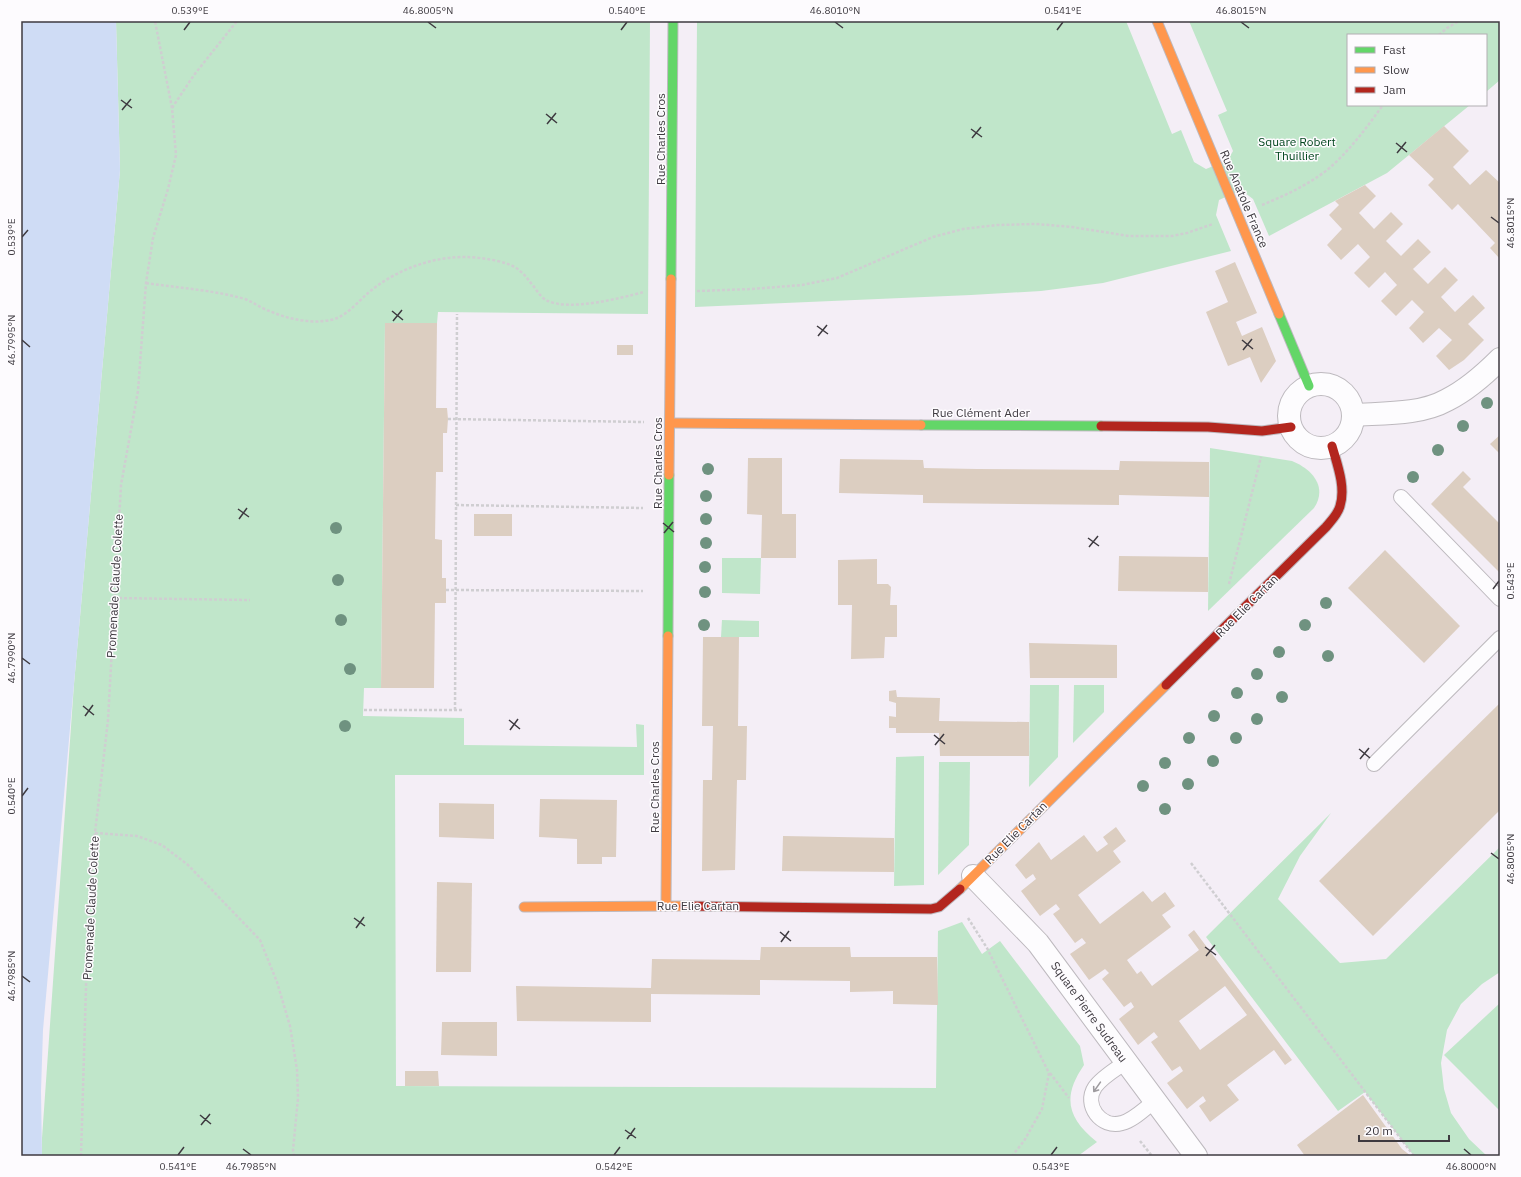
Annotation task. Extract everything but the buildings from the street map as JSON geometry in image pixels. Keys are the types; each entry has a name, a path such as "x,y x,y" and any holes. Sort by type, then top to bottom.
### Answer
{"street":[{"name":"Rue Charles Cros","path":"666,906 673,21"},
{"name":"Rue Anatole France","path":"1157,21 1309,386"},
{"path":"1353,415 1419,410 1446,401 1468,388 1500,359"},
{"path":"1318,383 1329,384 1339,388 1352,404 1353,415 1349,433 1337,444 1322,448 1312,447 1303,443 1291,428 1288,418 1289,408 1294,398 1300,391 1318,383"},
{"name":"Rue Clément Ader","path":"671,423 1208,427 1262,431 1291,428"},
{"name":"Rue Elie Cartan","path":"524,907 666,906 931,909 939,907 973,876 1326,527 1335,516 1340,505 1341,492 1332,446"},
{"name":"Square Pierre Sudreau","path":"973,876 1038,943 1196,1156"}],"lane":[{"path":"1401,497 1500,599"},
{"path":"1374,764 1500,638"},
{"path":"1126,1062 1095,1087 1091,1102 1093,1111 1104,1122 1121,1124 1128,1121 1155,1101"}],"path":[{"name":"Promenade Claude Colette","path":"81,1156 88,920 95,832 108,720 114,598 122,486 138,391 146,283 153,238 168,189 176,155 172,108 155,21"},
{"path":"172,108 194,75 237,21"},
{"path":"1440,34 1447,28 1460,21"},
{"path":"1380,110 1382,106"},
{"path":"146,283 216,292 246,300 287,318 313,321 335,318 348,312 368,293 386,280 411,267 438,259 468,257 508,263 520,270 545,300 560,305 586,304 652,290 752,289 802,284 837,278 933,237 963,229 997,225 1036,224 1072,227"},
{"path":"455,710 457,314"},
{"path":"448,419 671,423"},
{"path":"1229,585 1262,457 1262,431"},
{"path":"456,505 670,508"},
{"path":"446,590 669,592"},
{"path":"114,598 250,600"},
{"path":"364,710 464,710"},
{"path":"95,832 137,836 162,845 188,865 260,940 277,982 288,1019 297,1070 298,1098 293,1150 294,1156"},
{"path":"1191,863 1414,1156"},
{"path":"954,894 986,948 1049,1073 1042,1109 1024,1141 1012,1156"}],"green space":[{"path":"116,21 650,21 648,314 438,312 437,323 385,323 381,688 364,688 363,716 464,718 464,745 637,747 636,724 644,725 644,775 395,775 396,1086 936,1088 938,931 962,922 982,954 1000,941 1080,1046 1084,1065 1073,1087 1071,1106 1074,1116 1079,1124 1097,1142 1078,1156 42,1156 42,1138 74,684 120,170"},
{"name":"Square Robert Thuillier","path":"697,21 1126,21 1172,134 1181,130 1194,162 1206,169 1228,160 1233,151 1218,115 1227,111 1189,21 1500,21 1500,80 1487,91 1487,34 1347,34 1347,106 1469,106 1387,173 1269,236 1253,199 1241,190 1219,200 1216,215 1231,251 1103,283 1041,291 695,307"},
{"path":"1210,448 1292,461 1299,464 1311,474 1316,480 1319,493 1318,500 1314,508 1208,611"},
{"path":"722,558 761,558 760,594 722,593"},
{"path":"722,620 759,621 759,637 721,637"},
{"path":"1030,685 1059,685 1058,757 1029,787"},
{"path":"1074,685 1104,685 1104,712 1073,743"},
{"path":"924,756 924,885 894,886 896,757"},
{"path":"939,762 970,762 969,845 938,875"},
{"path":"1331,813 1300,856 1278,899 1340,963 1386,959 1500,847 1500,972 1482,984 1461,1004 1447,1030 1441,1063 1444,1089 1451,1113 1469,1139 1487,1156 1414,1156 1365,1092 1338,1111 1206,937"},
{"path":"1500,1003 1500,1111 1444,1055"}],"water":[{"path":"21,21 116,21 120,170 43,1030 41,1091 42,1156 21,1156"}],"traffic: fast":[{"path":"671,279 673,21"},
{"path":"1279,314 1309,386"},
{"path":"921,425 1101,426"},
{"path":"668,636 669,475"}],"traffic: slow":[{"path":"1157,21 1279,314"},
{"path":"669,475 671,279"},
{"path":"671,423 921,425"},
{"path":"666,906 668,636"},
{"path":"960,889 1166,685"},
{"path":"524,907 684,906"}],"traffic: jam":[{"path":"1101,426 1208,427 1262,431 1291,427"},
{"path":"1166,685 1326,527 1336,515 1342,499 1342,491 1340,476 1332,446"},
{"path":"684,906 931,909 939,907 960,889"}]}
